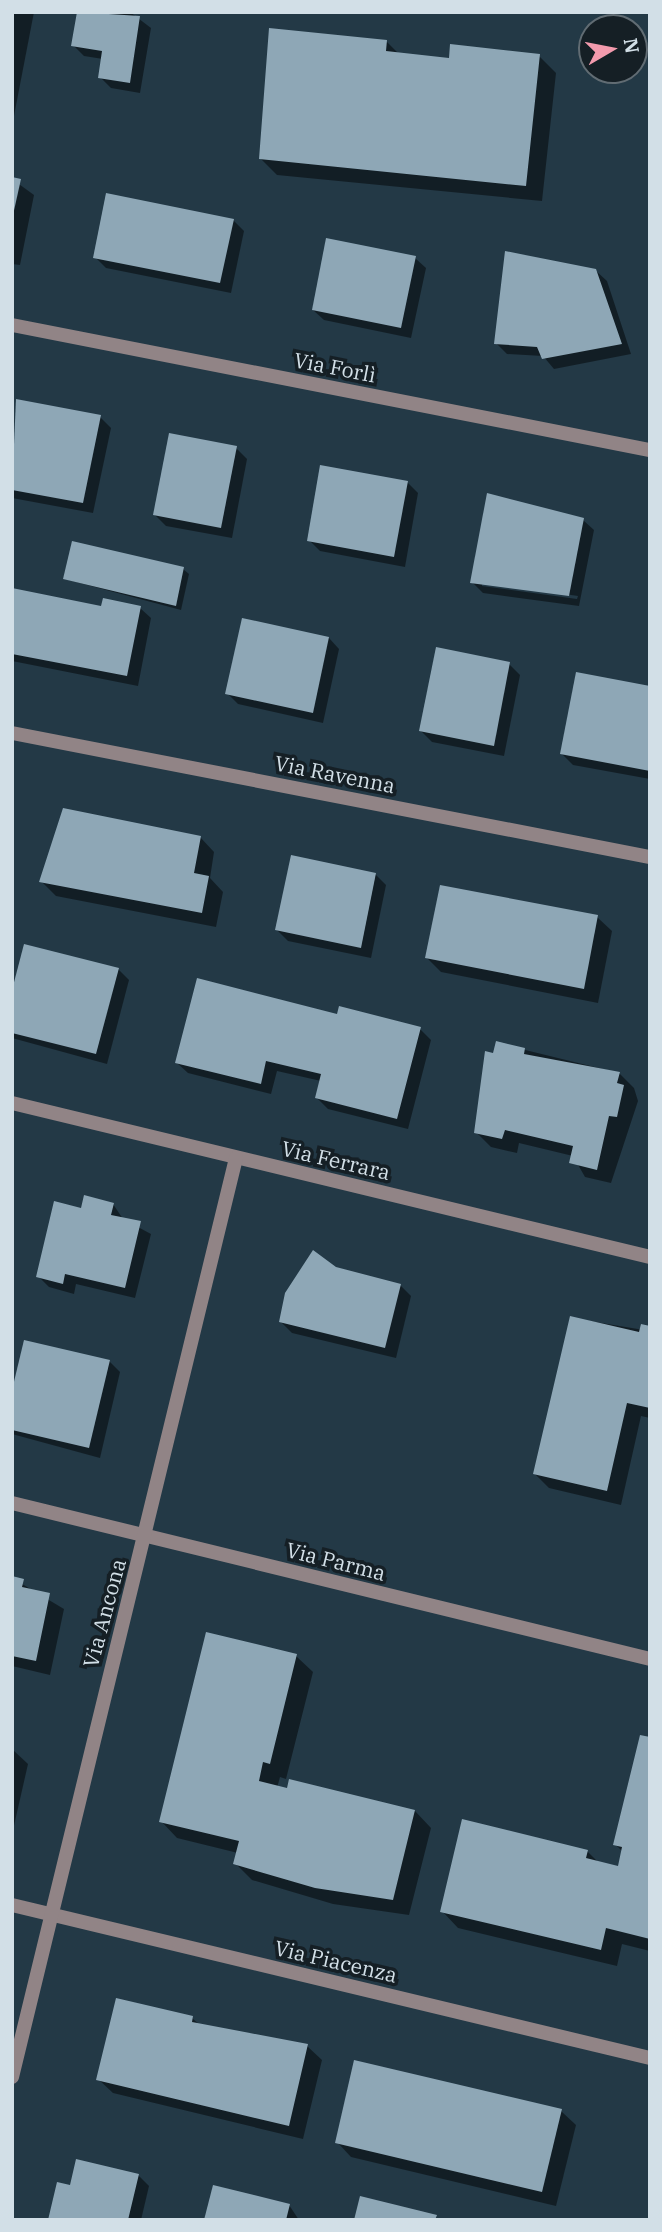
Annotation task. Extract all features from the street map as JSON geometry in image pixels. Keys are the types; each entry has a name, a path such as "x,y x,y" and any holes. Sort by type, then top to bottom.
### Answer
{"street":[{"name":"Via Forlì","path":"12,325 650,450"},
{"name":"Via Ravenna","path":"12,733 650,857"},
{"name":"Via Ferrara","path":"12,1103 650,1257"},
{"name":"Via Ancona","path":"12,2077 47,1915 146,1535 236,1158"},
{"name":"Via Parma","path":"12,1503 650,1659"},
{"name":"Via Piacenza","path":"12,1905 650,2058"}],"building":[{"path":"77,12 140,16 130,83 98,78 102,51 71,46"},
{"path":"269,28 387,40 386,51 449,58 450,44 540,54 526,186 259,159"},
{"path":"12,177 21,179 13,215 12,215"},
{"path":"106,193 234,219 220,283 93,258"},
{"path":"326,238 416,256 401,328 312,310"},
{"path":"505,251 596,269 622,344 542,359 537,347 494,344"},
{"path":"16,399 101,415 83,503 12,490"},
{"path":"169,433 237,446 221,528 153,515"},
{"path":"320,465 408,481 394,557 307,541"},
{"path":"487,493 584,518 569,596 470,583"},
{"path":"72,541 184,567 176,606 63,579"},
{"path":"12,588 101,606 103,598 141,606 127,676 12,654"},
{"path":"242,618 329,637 313,713 225,694"},
{"path":"436,647 510,662 494,746 419,731"},
{"path":"576,672 650,686 650,771 560,754"},
{"path":"63,808 201,836 194,873 209,876 202,913 39,882"},
{"path":"291,855 376,873 361,948 275,930"},
{"path":"440,885 598,915 584,989 425,958"},
{"path":"24,944 119,968 96,1054 12,1033 12,990"},
{"path":"197,978 337,1014 339,1006 421,1027 397,1119 315,1098 321,1074 266,1061 261,1084 175,1063"},
{"path":"496,1041 525,1048 524,1054 620,1072 617,1083 624,1085 617,1117 609,1116 597,1170 569,1163 573,1146 505,1130 502,1139 474,1133 485,1051 493,1053"},
{"path":"84,1195 114,1203 111,1215 141,1221 125,1288 65,1274 63,1284 36,1277 54,1201 81,1208"},
{"path":"313,1250 336,1267 401,1284 385,1348 279,1322 285,1293"},
{"path":"570,1316 639,1332 641,1324 650,1326 650,1408 627,1403 607,1491 533,1474"},
{"path":"24,1340 110,1360 89,1448 12,1430 12,1390"},
{"path":"12,1576 24,1579 22,1587 50,1593 36,1661 12,1656"},
{"path":"206,1632 297,1654 270,1764 263,1762 259,1781 287,1788 289,1779 415,1810 393,1900 315,1888 233,1864 239,1841 159,1822"},
{"path":"640,1735 650,1737 650,1939 606,1928 601,1950 440,1912 462,1819 588,1850 586,1858 618,1866 622,1847 613,1845"},
{"path":"116,1998 193,2016 192,2022 308,2044 289,2126 96,2080"},
{"path":"354,2060 562,2109 542,2192 335,2143"},
{"path":"76,2159 139,2174 128,2220 48,2220 57,2182 70,2185"},
{"path":"213,2185 290,2204 286,2220 204,2220"},
{"path":"360,2196 437,2215 435,2220 354,2220"}]}
